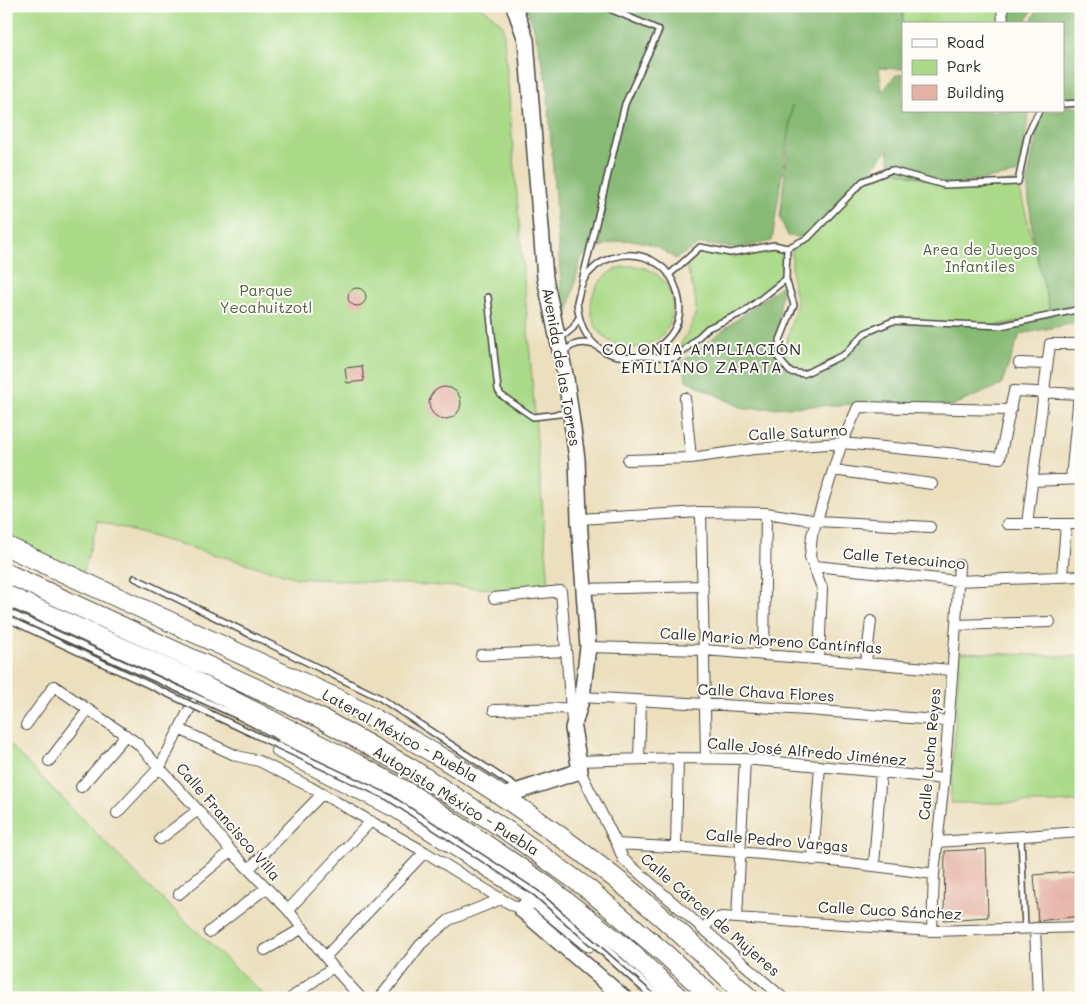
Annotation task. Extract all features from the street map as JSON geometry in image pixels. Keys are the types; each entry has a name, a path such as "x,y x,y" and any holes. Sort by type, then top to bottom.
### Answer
{"highway":[{"name":"Lateral México - Puebla","path":"6,546 338,700 520,794 570,843 650,906 749,998"},
{"name":"Autopista México - Puebla","path":"6,573 322,719 410,768 483,814 565,872 664,953 713,998"},
{"name":"Autopista México - Puebla","path":"6,595 192,680 355,763 414,796 545,885 628,950 679,998"},
{"path":"6,619 192,704 398,809 527,903 596,948 652,998"}],"street":[{"name":"Avenida de las Torres","path":"514,6 526,40 545,278 561,355 577,459 583,589 588,647 576,702 573,728 579,766"},
{"path":"1002,6 1003,22"},
{"path":"1027,524 1050,344 1081,344"},
{"path":"1019,363 1047,364"},
{"path":"819,659 822,588 810,557 812,535 842,444 858,406 1011,410 1014,392 1080,394 1076,479 1032,481"},
{"path":"685,398 691,458"},
{"name":"Calle Saturno","path":"628,460 691,458 754,449 842,444 1000,458 1011,410"},
{"path":"833,470 932,484"},
{"path":"579,518 701,512 766,514 818,521 930,527"},
{"path":"701,512 706,758"},
{"path":"764,655 766,514"},
{"path":"1007,524 1081,524"},
{"path":"1062,576 1066,524"},
{"name":"Calle Lucha Reyes","path":"932,930 934,874 944,779 956,626 958,565"},
{"name":"Calle Tetecuinco","path":"815,566 958,581 1081,576"},
{"path":"583,589 702,586"},
{"name":"Avenida de las Torres","path":"494,598 561,591 566,650 576,702"},
{"path":"866,662 872,621"},
{"path":"956,626 1050,622"},
{"name":"Calle Mario Moreno Cantínflas","path":"588,647 704,650 952,670"},
{"path":"481,655 566,650"},
{"name":"Calle Francisco Villa","path":"26,724 54,686 126,735 160,767 231,851 288,910 333,967 361,998"},
{"path":"639,759 641,701"},
{"name":"Calle Chava Flores","path":"494,710 576,702 641,701 808,710 948,721"},
{"path":"117,813 160,767 192,704"},
{"path":"50,761 88,710"},
{"path":"179,729 237,756 259,761 322,794 424,852 501,899 527,903 612,992 624,998"},
{"path":"81,787 126,735"},
{"path":"676,847 678,758"},
{"name":"Calle José Alfredo Jiménez","path":"579,766 639,759 745,759 944,779"},
{"path":"737,918 745,759"},
{"path":"520,794 579,766"},
{"name":"Calle Cárcel de Mujeres","path":"579,766 623,859 783,998"},
{"path":"813,860 820,766"},
{"path":"874,865 881,772"},
{"path":"249,869 322,794"},
{"path":"160,840 198,810"},
{"path":"288,910 371,821"},
{"path":"937,842 1081,832"},
{"name":"Calle Pedro Vargas","path":"617,844 740,852 874,865 934,874"},
{"path":"179,894 231,851"},
{"path":"326,956 424,852"},
{"path":"209,932 266,888"},
{"path":"380,998 420,944 449,920 501,899"},
{"name":"Calle Cuco Sánchez","path":"702,929 712,920 722,917 932,930 1081,927"},
{"path":"266,950 303,928"},
{"path":"1030,928 1038,998"},
{"path":"292,998 333,967"}],"lane":[{"path":"596,346 585,334 578,318 577,302 625,104 659,30 603,6"},
{"path":"1064,104 1081,103"},
{"path":"670,275 700,247 730,253 774,245 787,248 808,238 863,181 891,170 944,185 1018,182 1028,133 1038,112"},
{"path":"787,248 786,279 794,305 780,340 780,360 790,372 804,374 845,354 865,334 893,321 1000,326 1081,309"},
{"path":"581,286 589,273 601,263 615,256 630,254 645,257 658,264 670,275 676,286 679,299 676,325 660,345 649,352 636,356"},
{"path":"561,355 566,349 581,343 596,346 616,355 676,358 708,328 744,312 786,279"},
{"path":"488,297 498,390 501,395 533,417 571,413"},
{"path":"557,340 573,328 578,318"},
{"path":"135,578 380,698 520,794"},
{"path":"6,611 238,716 393,794 542,890 662,998"},
{"path":"6,619 388,797 536,893 652,998"},
{"path":"1021,837 1030,928"}],"green space":[{"name":"Parque Yecahuitzotl","path":"6,6 481,6 503,25 549,586 498,589 297,578 98,521 83,573 6,537"},
{"path":"526,6 903,6 902,69 879,68 882,92 896,75 902,74 902,112 1029,112 1020,173 949,185 891,170 888,149 863,181 808,238 788,236 780,218 792,106 772,241 736,248 700,244 675,259 652,245 640,241 617,242 605,245 581,258 564,330 547,83 534,28"},
{"path":"903,6 1003,6 1004,22 902,22"},
{"path":"1004,6 1034,6 1026,22 1006,22"},
{"path":"1039,6 1081,6 1081,104 1064,104 1064,22 1031,22"},
{"path":"1064,106 1081,108 1081,322 1020,334 1001,385 952,406 861,404 745,409 686,380 683,361 782,285 775,361 804,374 845,354 865,333 893,321 1001,326 1051,315 1034,244 1027,182 1041,112 1064,112"},
{"name":"Area de Juegos Infantiles","path":"891,170 944,185 1018,182 1051,315 845,354 804,374 783,355 797,303 792,281 792,250 808,238 863,181"},
{"path":"782,248 782,275 769,290 718,326 685,353 678,348 687,335 696,309 691,279 685,263 708,249 734,257 767,249"},
{"path":"632,266 648,269 661,278 670,291 673,307 670,323 661,336 648,345 632,348 616,345 603,336 594,323 591,307 594,291 603,278 616,269"},
{"path":"960,652 1081,657 1081,801 1055,803 950,803"},
{"path":"6,741 141,879 267,998 6,998"}],"building":[{"path":"357,288 365,293 366,297 361,305 357,306 349,301 348,297 353,289"},
{"path":"362,366 364,381 347,383 345,368"},
{"path":"445,387 457,391 461,403 457,415 445,419 433,415 429,403 433,391"},
{"path":"986,849 988,917 944,920 945,851"},
{"path":"1081,871 1081,916 1038,921 1034,875"}],"district":[{"name":"COLONIA AMPLIACIÓN EMILIANO ZAPATA","path":"702,358"}]}
